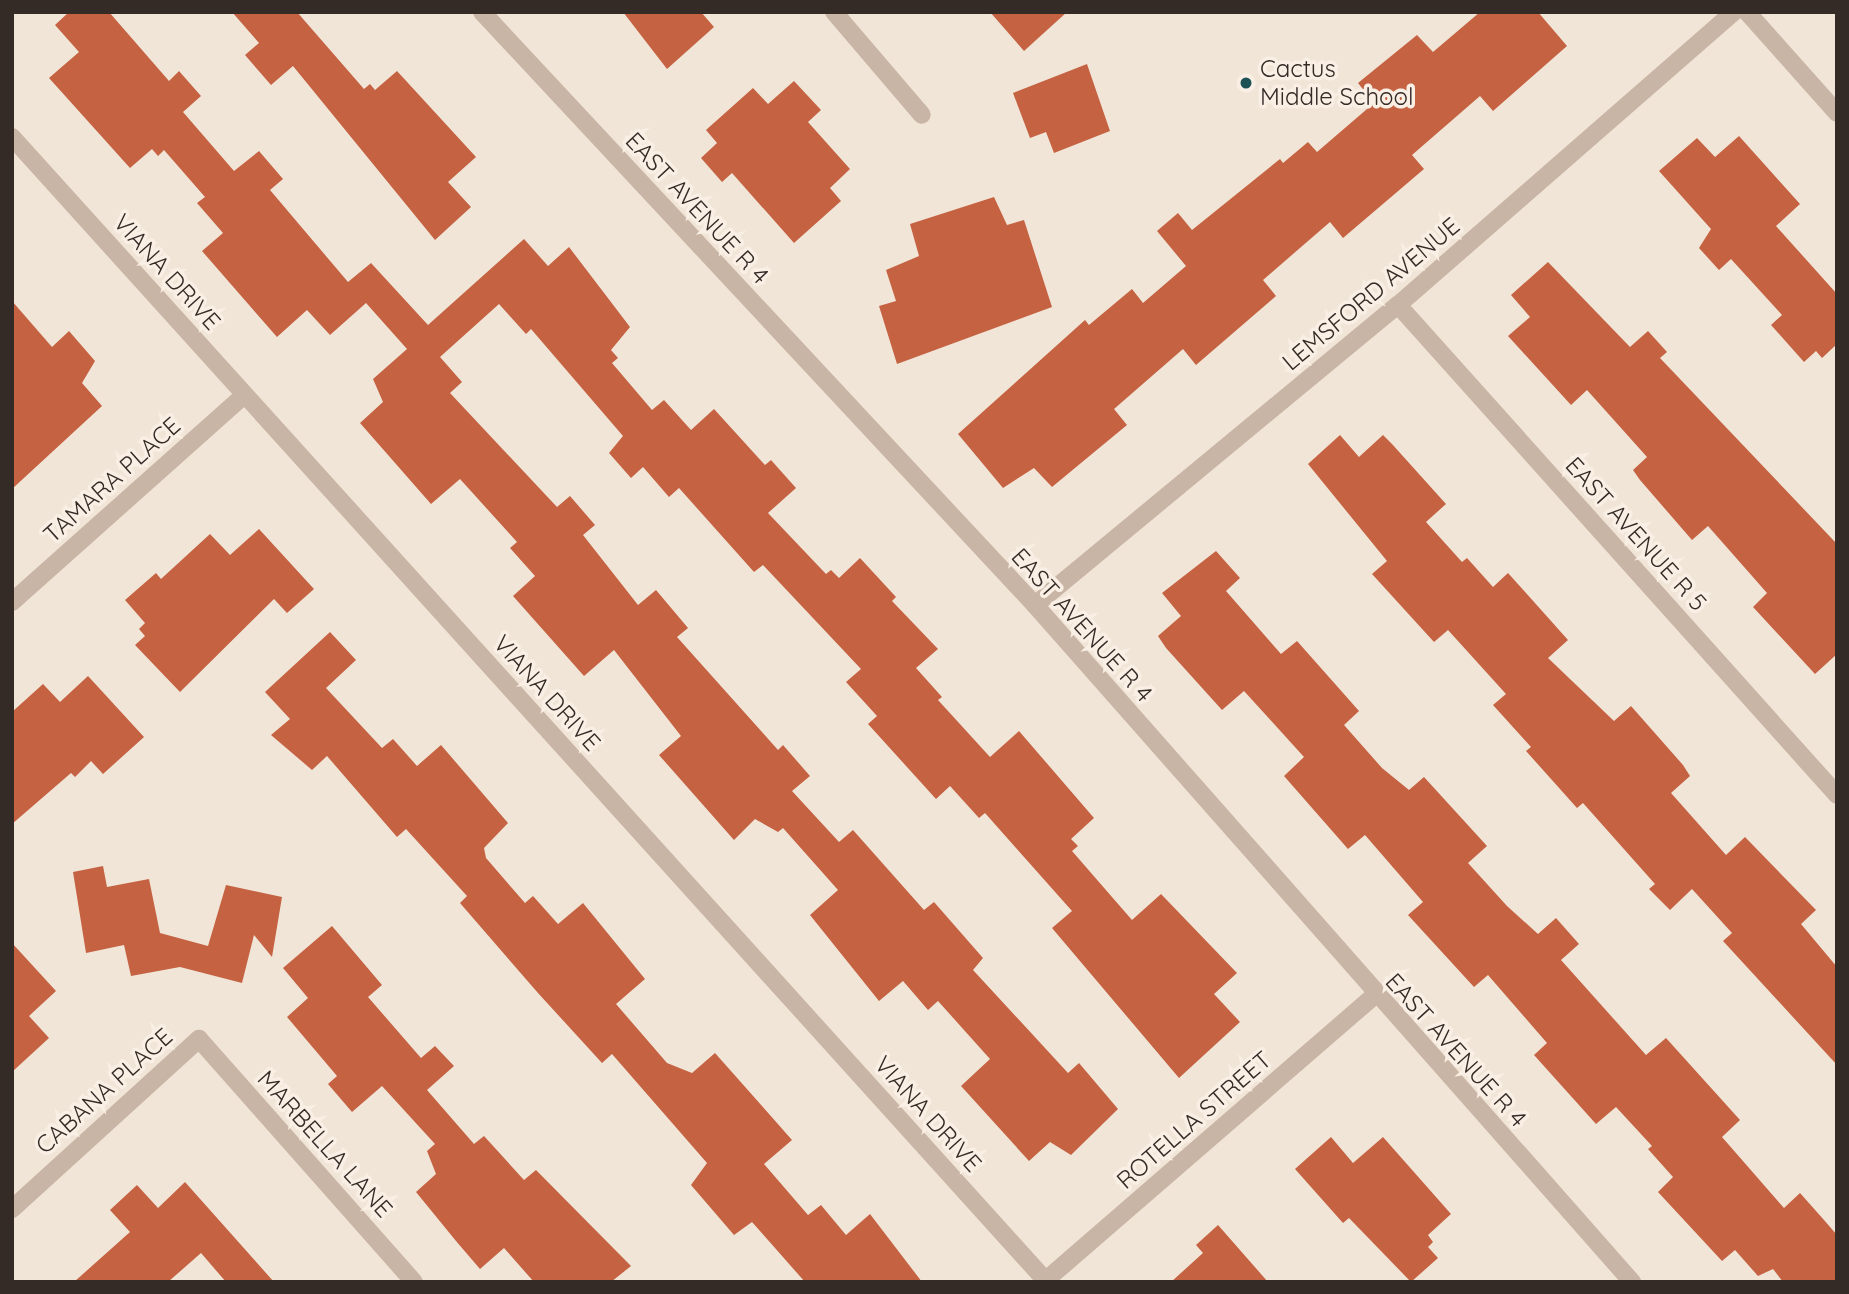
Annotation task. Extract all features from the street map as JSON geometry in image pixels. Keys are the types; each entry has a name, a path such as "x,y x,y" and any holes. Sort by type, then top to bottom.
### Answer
{"street":[{"name":"EAST AVENUE R 4","path":"482,12 1035,606 1374,996 1632,1282"},
{"path":"834,12 922,115"},
{"name":"LEMSFORD AVENUE","path":"1035,606 1398,305 1734,12"},
{"path":"1747,12 1837,113"},
{"name":"VIANA DRIVE","path":"12,137 1046,1281"},
{"name":"EAST AVENUE R 5","path":"1398,305 1837,795"},
{"name":"TAMARA PLACE","path":"12,601 244,395"},
{"name":"ROTELLA STREET","path":"1046,1281 1374,996"},
{"name":"CABANA PLACE","path":"12,1209 199,1039"},
{"name":"MARBELLA LANE","path":"199,1039 414,1282"}],"building":[{"path":"69,12 109,12 169,81 179,71 201,96 183,112 234,171 259,151 283,179 270,190 348,282 371,263 428,325 524,239 548,266 569,247 630,327 611,350 618,358 612,363 652,410 664,400 691,430 714,409 765,465 771,460 796,488 768,513 826,574 831,570 839,578 860,558 896,597 892,601 938,649 916,668 942,697 938,700 990,757 1019,731 1094,818 1071,839 1078,846 1072,851 1132,920 1161,894 1237,973 1214,994 1240,1022 1179,1078 1052,928 1072,911 985,813 979,818 950,786 936,799 868,724 877,716 846,682 861,669 763,565 754,572 679,488 669,497 643,467 631,478 609,453 623,436 531,329 526,334 499,304 440,357 462,382 450,393 557,507 570,496 595,525 583,535 638,605 656,590 688,628 677,637 778,750 783,745 810,776 792,791 839,842 853,830 924,910 934,902 983,958 973,970 1068,1073 1079,1063 1118,1109 1071,1155 1050,1142 1029,1161 961,1086 990,1059 938,1001 928,1010 903,981 879,1001 810,915 838,890 783,828 778,832 755,819 734,840 659,755 681,736 614,650 584,676 513,596 535,576 510,548 517,542 460,479 431,504 360,423 383,402 373,379 407,349 366,303 330,335 307,310 277,337 202,251 223,233 197,203 205,197 164,150 158,156 152,149 130,168 49,78 79,52 55,25"},
{"path":"232,12 297,12 364,89 370,84 375,90 397,71 476,157 448,182 471,207 435,240 293,66 271,85 245,55 259,43"},
{"path":"623,12 701,12 714,27 667,69"},
{"path":"990,12 1067,12 1024,51"},
{"path":"1480,12 1538,12 1567,46 1493,111 1480,96 1412,155 1424,169 1343,238 1330,222 1263,280 1276,296 1196,365 1183,349 1114,409 1127,425 1052,487 1034,468 1003,488 958,434 1085,320 1089,325 1132,289 1143,303 1186,266 1157,231 1178,213 1192,230 1280,159 1283,163 1308,142 1317,152 1374,103 1358,83 1417,35 1433,52"},
{"path":"1087,64 1110,131 1054,153 1046,132 1030,138 1013,93"},
{"path":"794,81 821,110 808,122 850,169 830,188 841,201 794,243 732,173 722,182 701,158 717,143 706,130 753,88 768,104"},
{"path":"1739,136 1800,204 1776,226 1837,294 1837,344 1822,358 1816,351 1804,362 1771,325 1782,315 1731,259 1719,270 1699,248 1711,229 1659,171 1697,138 1715,157"},
{"path":"994,197 1007,225 1024,220 1052,307 897,364 879,306 896,301 886,270 919,256 910,224"},
{"path":"1548,262 1630,347 1648,331 1667,352 1660,358 1837,544 1837,654 1815,674 1753,607 1767,593 1708,526 1692,540 1640,480 1633,470 1647,457 1587,390 1571,405 1508,336 1530,317 1511,295"},
{"path":"12,301 52,347 69,331 95,361 82,383 102,406 12,489"},
{"path":"1340,435 1359,457 1383,435 1446,504 1426,522 1462,562 1467,558 1493,587 1508,573 1568,640 1548,658 1614,721 1631,706 1683,765 1690,776 1671,793 1726,855 1745,837 1816,910 1801,924 1837,967 1837,1065 1723,941 1732,933 1692,889 1670,910 1649,889 1655,884 1583,803 1577,808 1526,751 1531,747 1493,705 1506,694 1448,630 1434,642 1372,574 1387,561 1308,464"},
{"path":"259,529 314,589 287,613 274,599 180,692 135,645 145,636 139,629 145,623 125,600 156,573 161,579 210,534 230,555"},
{"path":"1216,551 1240,578 1226,591 1281,654 1297,641 1359,711 1344,725 1382,768 1409,790 1424,777 1487,846 1468,863 1507,906 1538,934 1556,918 1579,944 1561,960 1646,1055 1666,1038 1740,1120 1722,1137 1784,1208 1800,1193 1837,1235 1837,1282 1783,1282 1773,1269 1758,1276 1735,1250 1722,1261 1658,1192 1673,1177 1648,1149 1652,1146 1616,1107 1596,1124 1534,1055 1547,1043 1488,975 1474,987 1408,915 1423,902 1365,835 1348,849 1284,776 1304,757 1244,691 1222,710 1166,648 1158,636 1181,616 1162,593"},
{"path":"330,632 356,660 326,688 382,748 393,739 417,766 441,745 508,823 484,848 486,858 525,903 533,896 558,924 583,903 645,979 616,1004 667,1063 692,1073 715,1053 792,1140 764,1164 808,1215 821,1205 846,1235 870,1214 922,1282 805,1282 752,1222 734,1235 691,1185 707,1163 612,1054 602,1063 538,993 460,903 467,896 406,829 397,837 327,756 312,770 271,735 290,719 265,692"},
{"path":"88,676 144,737 103,774 91,761 75,777 71,773 12,824 12,712 43,684 60,702"},
{"path":"103,866 107,887 149,879 160,933 208,946 226,885 282,897 272,957 254,935 242,983 180,967 131,976 124,945 86,953 73,872"},
{"path":"332,926 382,985 368,997 421,1058 435,1046 454,1066 427,1090 474,1144 484,1136 524,1180 536,1170 631,1266 611,1282 534,1282 504,1248 480,1269 416,1192 436,1174 427,1151 435,1144 382,1086 352,1112 328,1084 337,1076 287,1017 308,998 283,968"},
{"path":"12,943 56,991 29,1016 49,1038 12,1072"},
{"path":"1331,1137 1353,1163 1383,1137 1451,1214 1428,1235 1433,1242 1428,1247 1438,1258 1411,1282 1349,1218 1343,1223 1295,1169"},
{"path":"185,1182 274,1282 226,1282 201,1253 168,1282 74,1282 130,1232 110,1210 137,1185 158,1208"},
{"path":"1218,1225 1268,1282 1171,1282 1203,1253 1196,1245"}],"place":[{"name":"Cactus Middle School","path":"1246,83"}]}
